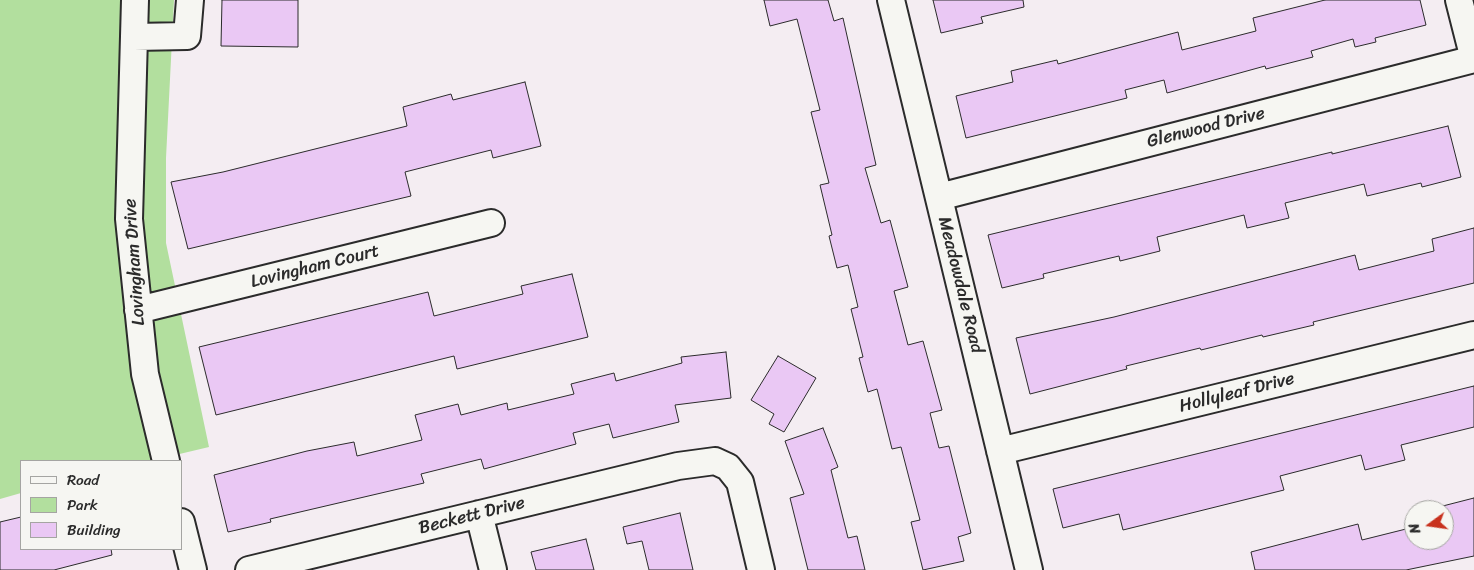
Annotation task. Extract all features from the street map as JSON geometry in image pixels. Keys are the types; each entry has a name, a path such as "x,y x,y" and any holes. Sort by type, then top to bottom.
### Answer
{"street":[{"name":"Lovingham Drive","path":"135,0 129,219 144,374 166,460"},
{"path":"134,37 187,36 190,0"},
{"name":"Meadowdale Road","path":"891,0 1029,570"},
{"path":"1459,0 1474,59"},
{"name":"Glenwood Drive","path":"939,197 1474,59"},
{"name":"Lovingham Court","path":"138,310 491,223"},
{"name":"Hollyleaf Drive","path":"1000,451 1474,335"},
{"name":"Beckett Drive","path":"250,570 678,466 716,462 728,467 740,482 761,570"},
{"path":"479,514 493,570"},
{"path":"182,526 193,570"}],"green space":[{"path":"0,0 174,0 166,158 166,243 209,447 154,460 20,460 20,493 0,499"}],"building":[{"path":"222,0 298,0 298,47 221,46"},
{"path":"764,0 828,0 834,21 843,18 876,165 865,168 881,223 890,220 908,287 894,291 908,345 923,341 942,410 930,413 939,448 949,446 971,533 958,537 964,561 923,570 911,522 920,520 901,447 892,449 877,389 868,392 859,358 863,357 851,309 858,307 848,265 837,268 829,236 832,235 820,185 829,183 811,112 820,110 797,19 770,26"},
{"path":"933,0 1023,0 1024,7 981,17 983,23 941,33"},
{"path":"1325,0 1420,0 1426,25 1375,38 1376,42 1355,47 1353,39 1311,51 1313,57 1266,69 1265,66 1167,93 1164,80 1125,90 1127,98 966,138 956,96 1013,82 1011,71 1057,60 1058,64 1178,32 1182,50 1256,31 1253,18"},
{"path":"525,82 541,146 493,158 491,150 405,172 411,196 188,249 171,182 223,172 407,126 403,107 451,94 453,100"},
{"path":"1448,126 1461,177 1422,187 1421,183 1367,196 1364,184 1285,203 1289,218 1247,228 1244,215 1157,237 1160,251 1120,261 1119,256 1043,274 1044,278 1002,288 988,235"},
{"path":"1474,228 1474,283 1313,322 1314,325 1201,350 1200,348 1126,366 1127,369 1030,394 1016,338 1114,317 1355,255 1359,270 1434,251 1432,239"},
{"path":"572,274 588,337 457,369 454,356 216,415 199,347 428,292 434,316 523,294 521,286"},
{"path":"726,352 731,398 675,405 679,422 613,438 609,424 573,433 576,444 484,469 481,459 421,474 424,483 270,519 271,522 228,532 214,475 307,451 354,442 357,456 422,440 415,415 458,404 461,415 507,403 508,410 574,394 571,384 614,373 616,381 682,363 681,357"},
{"path":"778,356 816,378 784,432 769,424 774,414 751,400"},
{"path":"1474,386 1474,427 1401,445 1405,460 1365,470 1361,455 1280,476 1284,490 1123,530 1119,514 1063,528 1053,489"},
{"path":"823,428 838,467 831,470 848,538 857,536 865,570 808,570 790,498 804,494 785,441"},
{"path":"1474,498 1474,556 1406,570 1255,570 1251,552 1358,524 1362,540 1404,530 1404,550 1454,550 1454,503"},
{"path":"680,513 693,570 649,570 642,541 627,544 623,527"},
{"path":"20,517 20,550 111,550 112,555 54,570 0,570 0,522"},
{"path":"586,539 594,570 536,570 531,552"}]}
